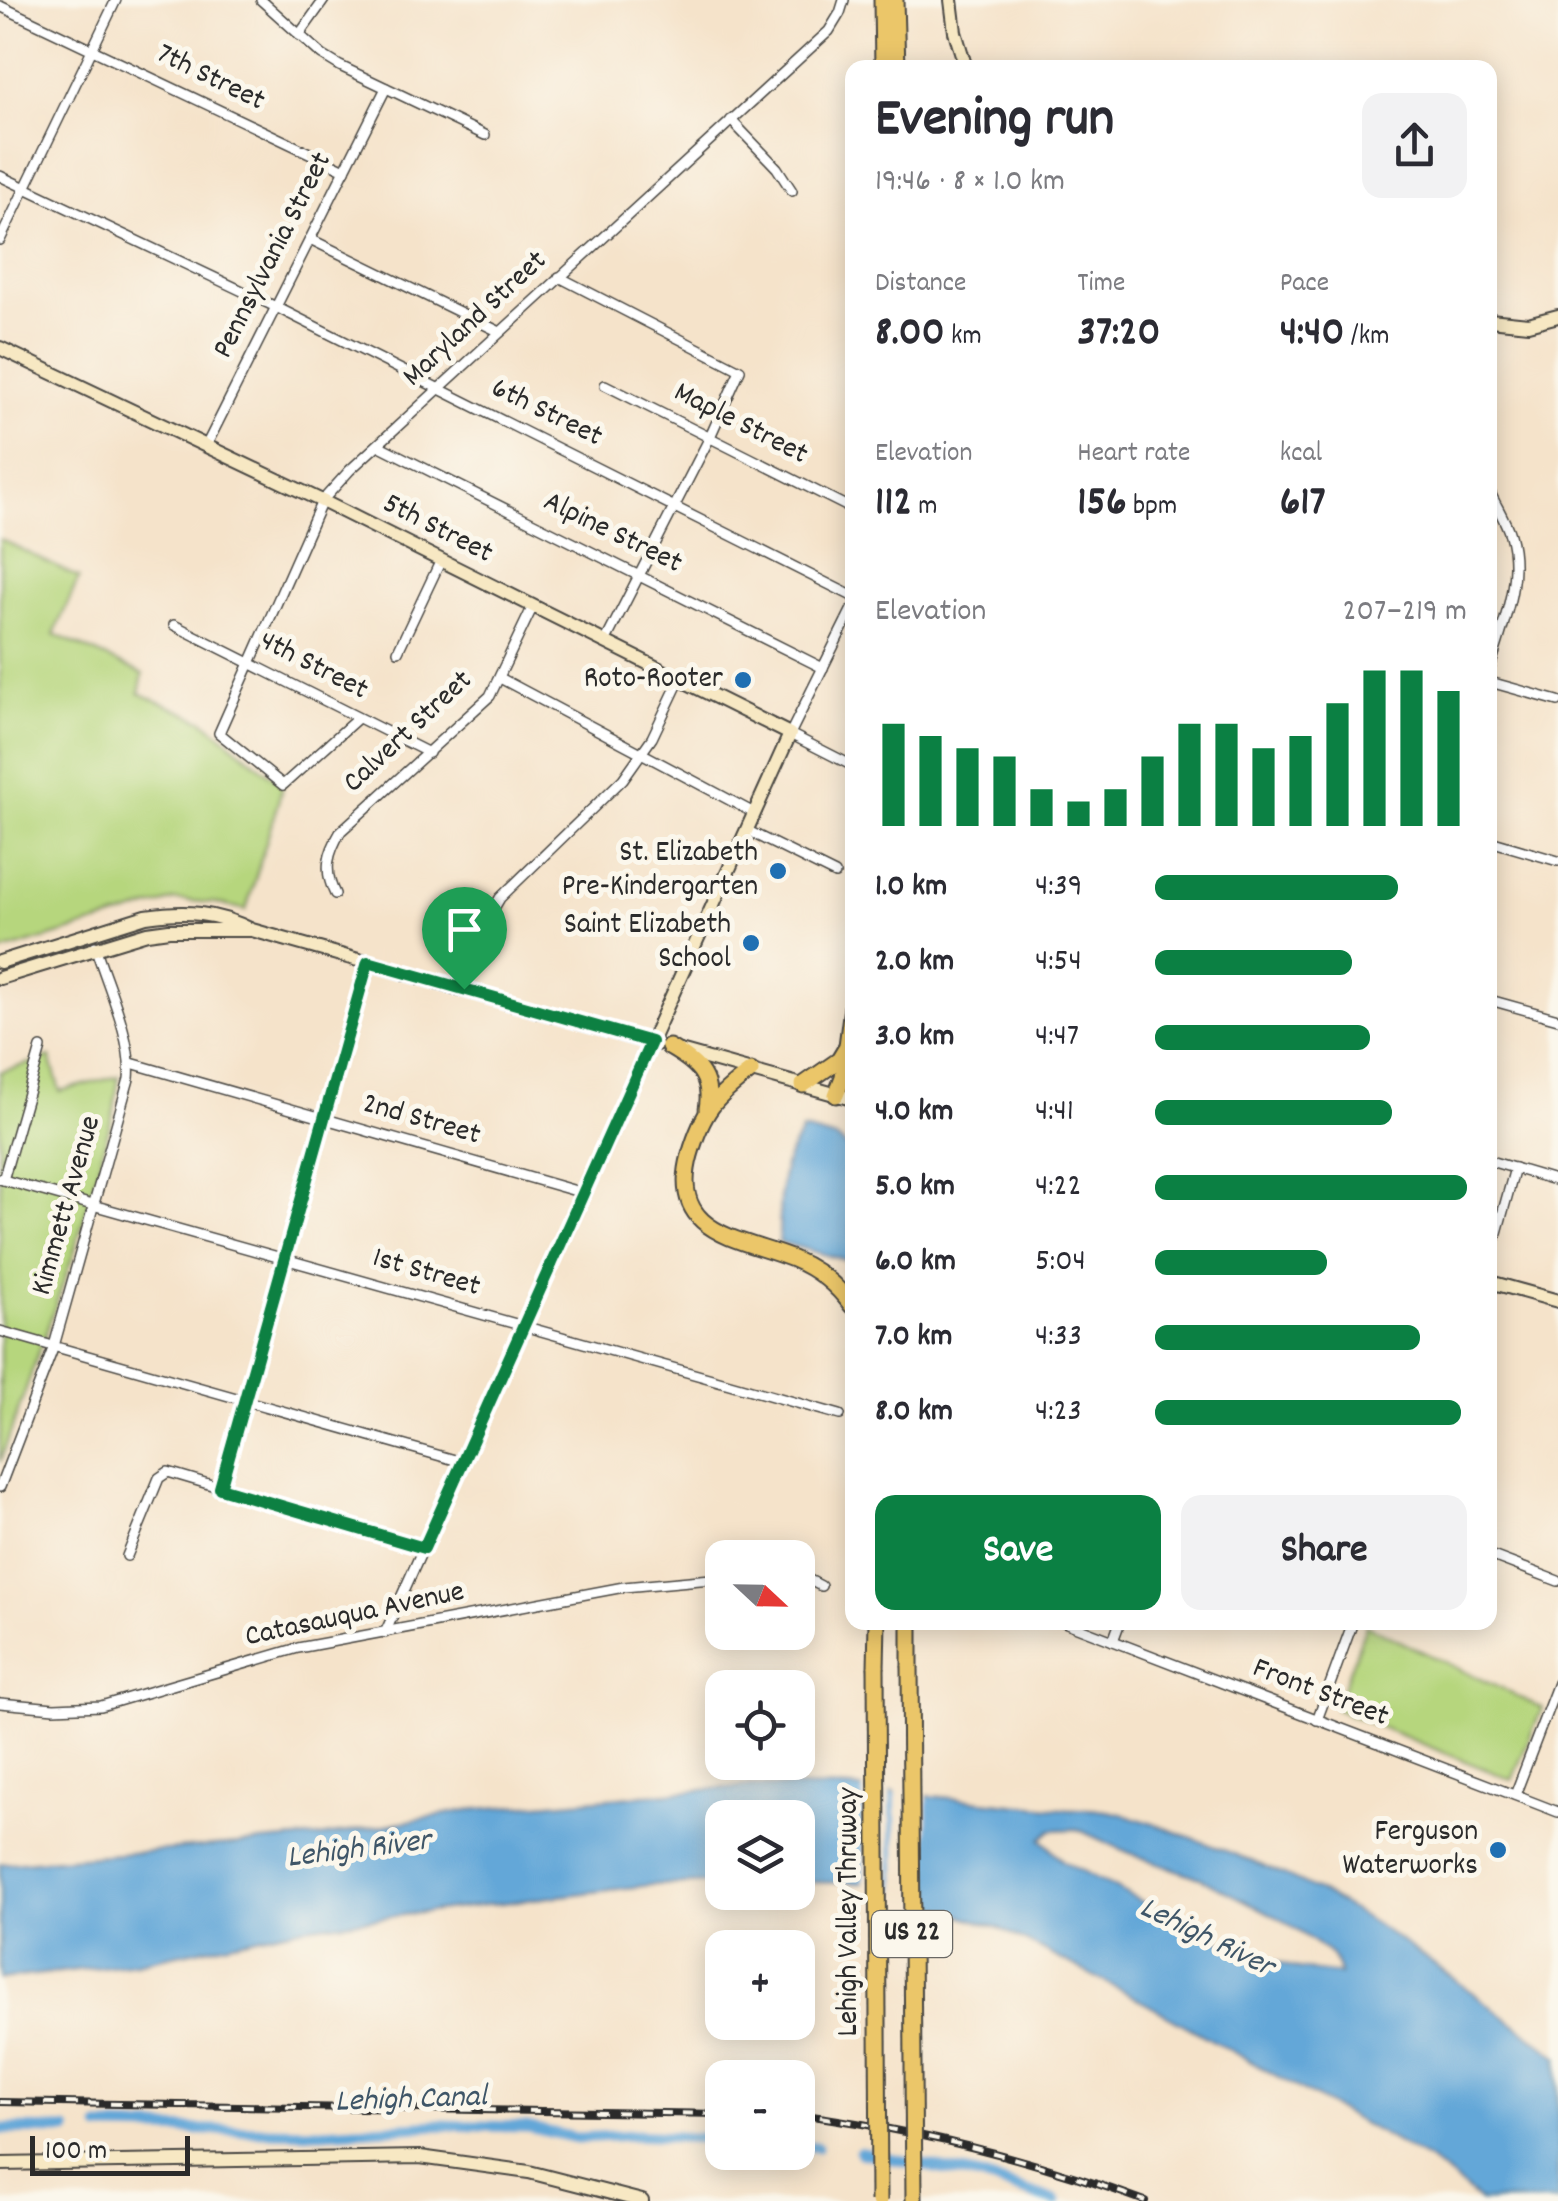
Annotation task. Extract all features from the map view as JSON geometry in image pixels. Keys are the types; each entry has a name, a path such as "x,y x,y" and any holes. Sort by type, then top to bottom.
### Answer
{"highway":[{"path":"882,0 884,60"},
{"path":"896,0 897,60"},
{"path":"668,1048 696,1062 709,1091 706,1114 687,1170 689,1197 697,1214 726,1238 804,1264 830,1281 845,1298"},
{"path":"802,1085 839,1060 845,1050"},
{"path":"836,1094 845,1061"},
{"path":"706,1114 715,1100 751,1071"},
{"name":"Lehigh Valley Thruway","path":"876,1630 879,2201"},
{"name":"Lehigh Valley Thruway","path":"910,1630 914,2201"}],"street":[{"path":"0,240 116,0"},
{"path":"261,0 340,66 485,135"},
{"path":"300,35 324,0"},
{"name":"Maryland Street","path":"358,718 283,784 219,733 322,501 828,31 844,0"},
{"path":"951,0 964,60"},
{"name":"7th Street","path":"0,6 345,170"},
{"name":"Pennsylvania Street","path":"206,446 386,88"},
{"path":"730,120 777,168 792,191"},
{"name":"6th Street","path":"0,176 276,307 845,592"},
{"path":"310,238 500,332"},
{"path":"559,277 740,370 710,438 605,642"},
{"path":"1497,321 1528,324 1558,316"},
{"name":"5th Street","path":"0,348 322,501 845,762"},
{"name":"Maple Street","path":"605,385 845,506"},
{"name":"Alpine Street","path":"378,445 823,668"},
{"path":"1497,506 1509,530 1514,565 1513,587 1497,643"},
{"path":"398,651 441,560"},
{"name":"Calvert Street","path":"335,894 327,867 341,831 490,696 533,606"},
{"path":"385,1634 746,830 845,623"},
{"name":"4th Street","path":"174,624 429,753"},
{"path":"500,678 754,813"},
{"path":"464,989 483,926 500,898 604,800 641,755 680,679"},
{"path":"1497,684 1558,701"},
{"path":"746,830 835,874"},
{"path":"1497,843 1558,861"},
{"path":"0,962 146,916 189,912 226,917 252,930 845,1097"},
{"path":"0,978 170,930 252,930"},
{"name":"Kimmett Avenue","path":"0,1488 54,1346 116,1134 131,1063 92,933"},
{"path":"220,1488 368,962"},
{"path":"1497,1002 1558,1019"},
{"path":"1,1180 41,1048"},
{"name":"2nd Street","path":"131,1063 583,1193"},
{"path":"1497,1163 1558,1181"},
{"path":"1497,1233 1515,1168"},
{"name":"1st Street","path":"1,1180 840,1415"},
{"path":"1497,1284 1558,1301"},
{"path":"0,1331 462,1462"},
{"path":"127,1556 159,1478 168,1472 424,1548"},
{"path":"1497,1558 1558,1581"},
{"name":"Catasauqua Avenue","path":"0,1702 73,1708 119,1702 298,1648 624,1587 705,1580"},
{"path":"815,1583 821,1586"},
{"name":"Front Street","path":"1084,1630 1558,1812"},
{"path":"1113,1642 1117,1630"},
{"path":"1316,1720 1350,1630"},
{"path":"1515,1795 1558,1683"},
{"path":"0,2164 420,2157 530,2172 642,2201"}],"green space":[{"path":"0,539 79,578 54,634 143,674 139,693 204,721 283,785 246,910 175,900 0,952"},
{"path":"50,1057 60,1091 119,1076 114,1110 74,1253 0,1462 0,1072"},
{"path":"1364,1630 1377,1630 1542,1708 1512,1780 1335,1709"}],"water":[{"path":"803,1130 837,1139 845,1145 845,1260 779,1242 784,1170"},
{"name":"Lehigh River","path":"749,1786 849,1788 1125,1815 1230,1853 1350,1908 1558,2056 1558,2201 1480,2201 1430,2161 1125,1992 999,1928 866,1883 815,1882 815,1800 705,1800 705,1883 651,1885 304,1927 136,1963 0,1979 0,1864 321,1837 468,1810","holes":["1077,1829 1200,1878 1283,1920 1332,1955 1340,1974 1299,1969 1238,1951 1063,1861 1041,1839 1051,1830"]}],"pier":[{"path":"863,1785 890,1787 891,1897 864,1888"},
{"path":"896,1788 927,1790 927,1909 896,1899"}],"waterway":[{"name":"Lehigh Canal","path":"100,2128 321,2132 437,2125 527,2127 576,2138 633,2135 705,2138"},
{"name":"Lehigh Canal","path":"0,2129 67,2130"},
{"name":"Lehigh Canal","path":"860,2152 980,2177 1056,2201"}],"railway":[{"path":"0,2102 705,2114"},
{"path":"815,2117 974,2148 1145,2201"}],"place":[{"name":"Roto-Rooter","path":"743,680"},
{"name":"St. Elizabeth Pre-Kindergarten","path":"778,871"},
{"name":"Saint Elizabeth School","path":"751,943"},
{"name":"Ferguson Waterworks","path":"1498,1850"}],"route":[{"path":"368,962 464,989 651,1042 424,1548 220,1488 368,962"}]}
